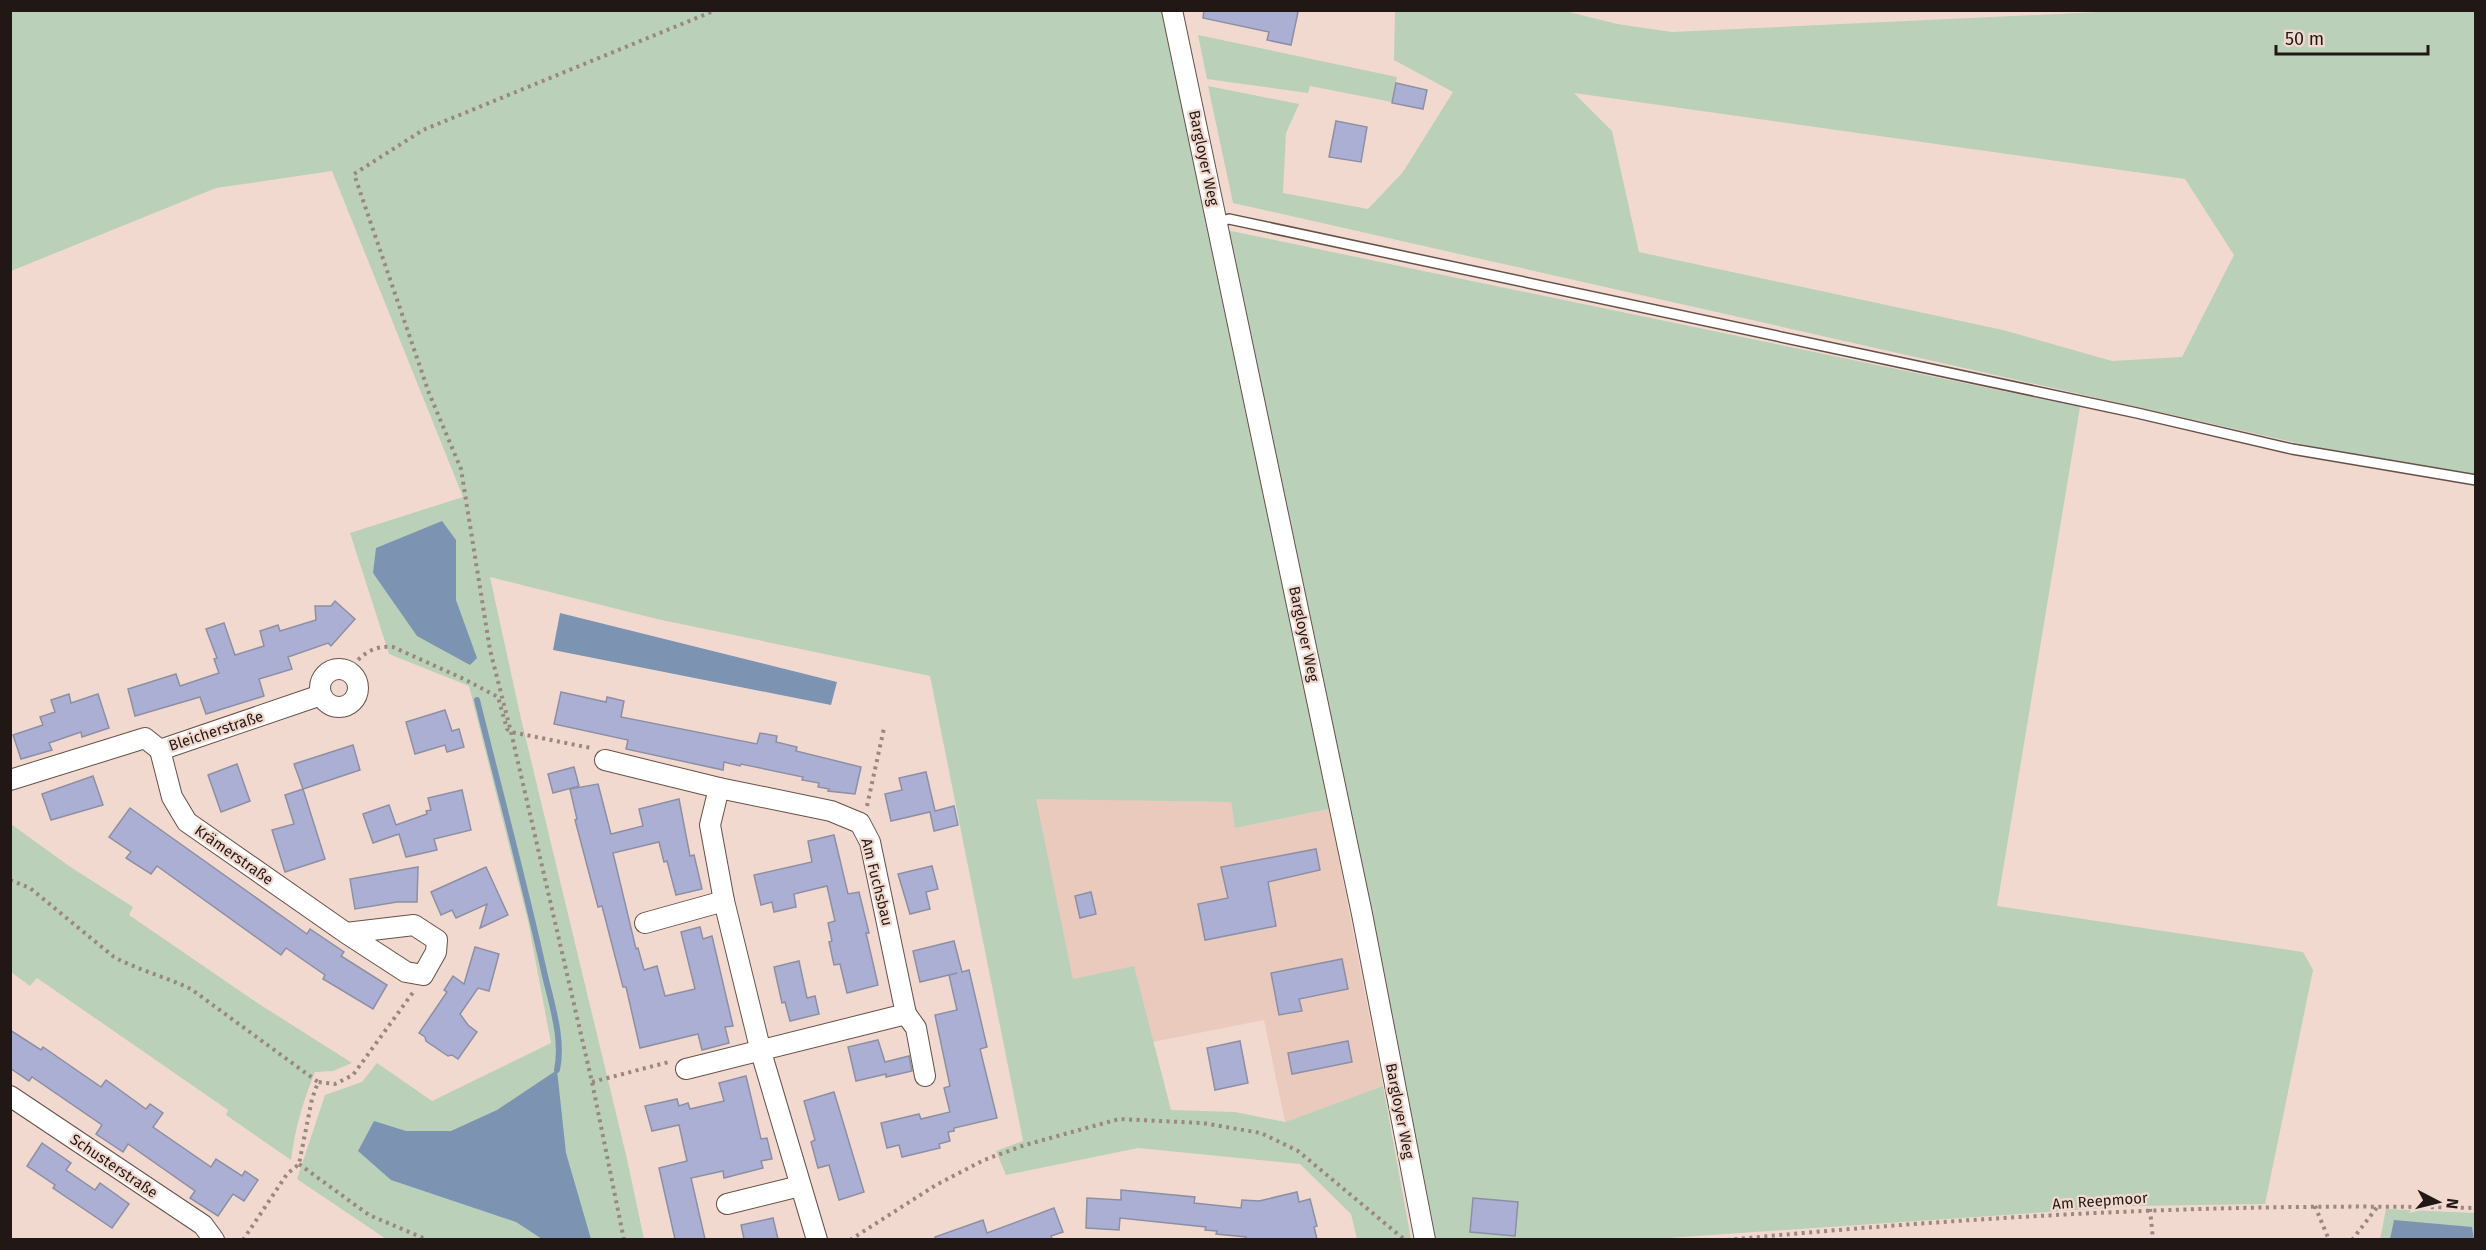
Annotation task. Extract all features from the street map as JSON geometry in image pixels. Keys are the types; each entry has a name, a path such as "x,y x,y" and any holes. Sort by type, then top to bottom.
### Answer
{"street":[{"name":"Bargloyer Weg","path":"1172,10 1360,903 1425,1239"},
{"path":"333,670 348,671 357,682 358,690 352,703 345,707 331,706 321,694 320,687 326,674 333,670"},
{"name":"Bleicherstraße","path":"10,780 145,738 160,750 321,694"},
{"name":"Krämerstraße","path":"160,750 172,797 187,822 406,972 423,975"},
{"name":"Am Fuchsbau","path":"605,760 719,788 831,811 860,823 870,842 906,1014 916,1028 925,1076"},
{"path":"719,788 710,825 724,901 760,1052 816,1239"},
{"path":"645,922 724,901"},
{"path":"346,933 414,925 437,940 436,952 423,975"},
{"path":"686,1069 906,1014"},
{"name":"Schusterstraße","path":"10,1096 203,1225 214,1239"},
{"path":"727,1204 800,1186"}],"lane":[{"path":"1217,222 1229,219 2113,408 2292,449 2475,480"}],"path":[{"path":"624,1239 592,1082 490,650 461,469 429,393 354,174 423,130 716,10"},
{"path":"348,671 363,654 385,646 393,647 464,679 498,698 507,729 511,732 591,748 605,760"},
{"path":"860,823 867,810 884,728"},
{"path":"10,880 30,888 114,957 129,965 169,978 190,989 318,1082 335,1083 353,1075 423,975"},
{"path":"592,1082 675,1061 686,1069"},
{"path":"243,1239 287,1174 299,1164 312,1099 318,1082"},
{"path":"850,1239 936,1185 984,1160 1035,1142 1119,1119 1202,1123 1261,1133 1298,1151 1405,1239"},
{"path":"299,1164 369,1215 428,1239"},
{"path":"2315,1206 2329,1239"},
{"name":"Am Reepmoor","path":"1728,1239 2150,1209 2315,1206 2475,1208"},
{"path":"2352,1239 2378,1206"},
{"path":"2150,1209 2153,1239"}],"shaded area":[{"path":"1035,798 1231,802 1235,828 1329,809 1383,1086 1285,1122 1264,1020 1153,1042 1134,967 1073,979"}],"green space":[{"path":"11,11 1166,11 1211,217 1329,809 1235,828 1231,802 1036,799 1073,979 1134,966 1171,1110 1235,1112 1285,1122 1383,1086 1411,1239 1357,1239 1351,1214 1300,1164 1138,1148 1006,1175 996,1151 1023,1141 930,676 657,619 490,577 522,723 627,1159 644,1239 386,1239 297,1179 325,1095 362,1082 377,1063 432,1101 551,1043 528,921 469,686 389,654 350,533 463,497 332,171 216,188 11,271"},
{"path":"1395,11 1565,11 1617,24 1672,32 2120,11 2475,11 2475,475 2346,454 1233,203 1208,86 1299,104 1286,133 1283,193 1368,209 1403,172 1453,92 1394,60","holes":["1574,93 2185,179 2234,255 2182,357 2112,361 2003,330 1639,252 1612,131"]},
{"path":"1198,35 1397,77 1392,102 1310,86 1308,93 1207,79"},
{"path":"1226,230 2080,407 1997,906 2303,952 2313,970 2265,1204 2134,1206 1654,1239 1435,1239 1360,854"},
{"path":"11,824 69,866 133,907 129,915 256,1002 352,1063 333,1071 315,1072 300,1115 291,1160 226,1115 228,1110 37,978 30,986 11,972"},
{"path":"2386,1209 2475,1213 2475,1239 2380,1240"}],"water":[{"path":"442,521 456,540 456,600 477,658 470,665 417,636 373,573 376,548"},
{"path":"560,613 837,682 831,705 553,650"},
{"path":"557,1070 566,1153 591,1239 542,1239 516,1222 391,1180 358,1151 374,1121 406,1131 451,1131 497,1110"},
{"path":"2394,1220 2472,1227 2474,1239 2390,1239"}],"building":[{"path":"1204,10 1298,12 1291,45 1267,40 1269,32 1203,18"},
{"path":"1396,83 1427,90 1423,109 1392,103"},
{"path":"1336,121 1367,127 1361,162 1329,157"},
{"path":"335,601 355,619 331,646 328,643 288,657 292,669 259,679 264,696 206,714 200,697 135,716 128,689 176,674 180,686 219,673 214,659 217,658 206,629 224,623 235,655 264,646 260,631 278,625 280,631 316,620 315,606 331,606"},
{"path":"561,692 606,702 607,697 624,701 621,717 757,744 760,733 777,736 776,742 797,747 796,751 861,767 855,794 828,791 829,789 818,787 819,783 802,780 803,777 741,764 740,766 724,762 723,770 626,749 628,740 554,724"},
{"path":"69,694 71,703 98,694 109,728 82,737 81,732 49,743 52,750 21,759 13,735 43,725 40,717 55,712 51,700"},
{"path":"445,710 452,731 459,729 464,747 447,752 445,745 415,754 406,722"},
{"path":"353,745 360,770 303,789 294,764"},
{"path":"237,764 250,801 221,812 208,775"},
{"path":"574,767 579,786 553,793 548,774"},
{"path":"926,772 935,811 954,806 958,825 934,831 930,812 891,821 885,794 902,790 899,778"},
{"path":"93,776 103,805 51,820 42,794"},
{"path":"598,784 611,834 643,826 639,809 679,799 690,856 694,855 702,889 676,895 667,861 664,862 659,842 613,853 636,949 638,948 644,970 657,966 665,996 695,989 681,932 700,927 703,939 712,936 733,1026 725,1027 729,1043 702,1050 698,1034 640,1048 626,987 623,987 602,906 598,907 575,820 577,819 570,789"},
{"path":"303,789 325,859 285,872 272,830 294,824 285,795"},
{"path":"462,790 471,830 434,839 437,850 406,857 399,834 373,843 363,814 389,805 396,825 427,814 426,811 431,810 428,798"},
{"path":"130,808 307,934 310,929 344,952 341,956 387,985 373,1009 323,979 325,975 286,948 281,955 157,866 151,874 126,858 131,852 109,837"},
{"path":"834,835 848,894 859,892 878,985 847,993 840,964 834,965 829,942 832,941 828,923 835,921 827,886 794,894 796,907 774,912 772,902 761,905 754,875 812,862 808,841"},
{"path":"1316,849 1320,870 1268,882 1276,926 1205,940 1198,904 1228,898 1221,867"},
{"path":"932,866 938,889 926,892 930,909 910,914 898,874"},
{"path":"418,867 417,902 397,902 355,909 350,879"},
{"path":"486,867 508,915 480,928 487,904 456,918 452,910 441,915 431,892"},
{"path":"1091,892 1096,914 1080,918 1075,896"},
{"path":"954,941 962,972 969,970 987,1047 980,1049 997,1118 954,1128 954,1131 948,1132 950,1141 939,1144 940,1148 902,1157 899,1145 887,1148 881,1123 919,1114 921,1119 950,1112 944,1088 950,1086 935,1015 957,1010 949,975 957,973 920,982 913,951"},
{"path":"475,947 499,954 489,991 478,988 460,1014 477,1032 458,1059 452,1055 448,1056 426,1041 425,1037 419,1033 447,992 444,990 453,976 464,984"},
{"path":"1342,959 1348,989 1299,999 1302,1011 1279,1015 1271,973"},
{"path":"799,961 807,998 815,996 819,1014 790,1021 785,1002 782,1003 774,967"},
{"path":"10,1030 41,1050 43,1047 101,1087 106,1080 146,1109 150,1104 163,1113 153,1127 211,1167 216,1159 242,1176 245,1171 258,1180 244,1201 233,1194 218,1216 190,1198 195,1191 128,1144 123,1152 96,1134 102,1125 32,1077 29,1081 10,1068"},
{"path":"878,1040 885,1062 909,1056 912,1071 856,1081 848,1047"},
{"path":"1240,1041 1248,1083 1215,1090 1207,1048"},
{"path":"1348,1041 1352,1062 1292,1074 1288,1053"},
{"path":"746,1076 761,1139 767,1138 772,1159 761,1161 763,1168 724,1178 723,1171 691,1178 705,1239 675,1239 659,1168 687,1161 679,1125 652,1131 645,1106 677,1099 679,1106 688,1103 690,1109 724,1101 719,1083"},
{"path":"834,1092 864,1192 839,1200 829,1165 818,1168 811,1142 815,1140 804,1101"},
{"path":"42,1143 71,1163 66,1170 95,1190 100,1183 129,1204 112,1228 53,1188 55,1185 27,1166"},
{"path":"1121,1190 1195,1197 1194,1203 1241,1208 1242,1200 1259,1201 1297,1192 1299,1202 1310,1199 1317,1226 1314,1227 1317,1239 1246,1239 1246,1237 1216,1234 1217,1231 1205,1230 1206,1227 1120,1218 1119,1230 1086,1228 1087,1198 1121,1200"},
{"path":"1473,1198 1518,1202 1515,1236 1470,1232"},
{"path":"1054,1208 1063,1232 1051,1236 1052,1239 935,1239 935,1237 983,1220 987,1233"},
{"path":"773,1218 778,1239 744,1239 741,1225"}],"waterway":[{"path":"477,700 555,1018 559,1045 557,1070"}]}
